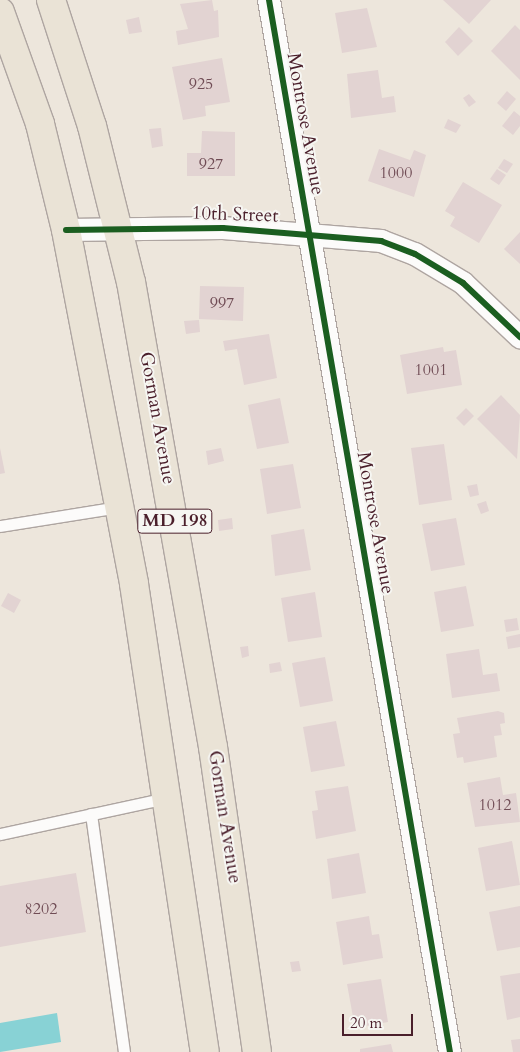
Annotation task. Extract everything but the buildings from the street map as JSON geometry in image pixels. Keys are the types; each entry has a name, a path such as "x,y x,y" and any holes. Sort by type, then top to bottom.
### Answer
{"main road":[{"name":"Gorman Avenue","path":"51,0 120,229 213,747 258,1052"},
{"name":"MD 198","path":"0,12 40,124 66,230 119,506 169,798 205,1052"}],"street":[{"name":"Montrose Avenue","path":"269,0 450,1052"},
{"name":"10th Street","path":"66,230 223,228 380,241 415,254 463,283 520,337"}],"lane":[{"path":"0,526 119,506"},
{"path":"0,834 169,798"},
{"path":"91,814 124,1052"}],"water":[{"path":"57,1013 61,1042 0,1052 0,1023"}],"cycle path":[{"path":"269,0 450,1052"},
{"path":"66,230 223,228 381,241 415,254 463,283 520,337"}]}
